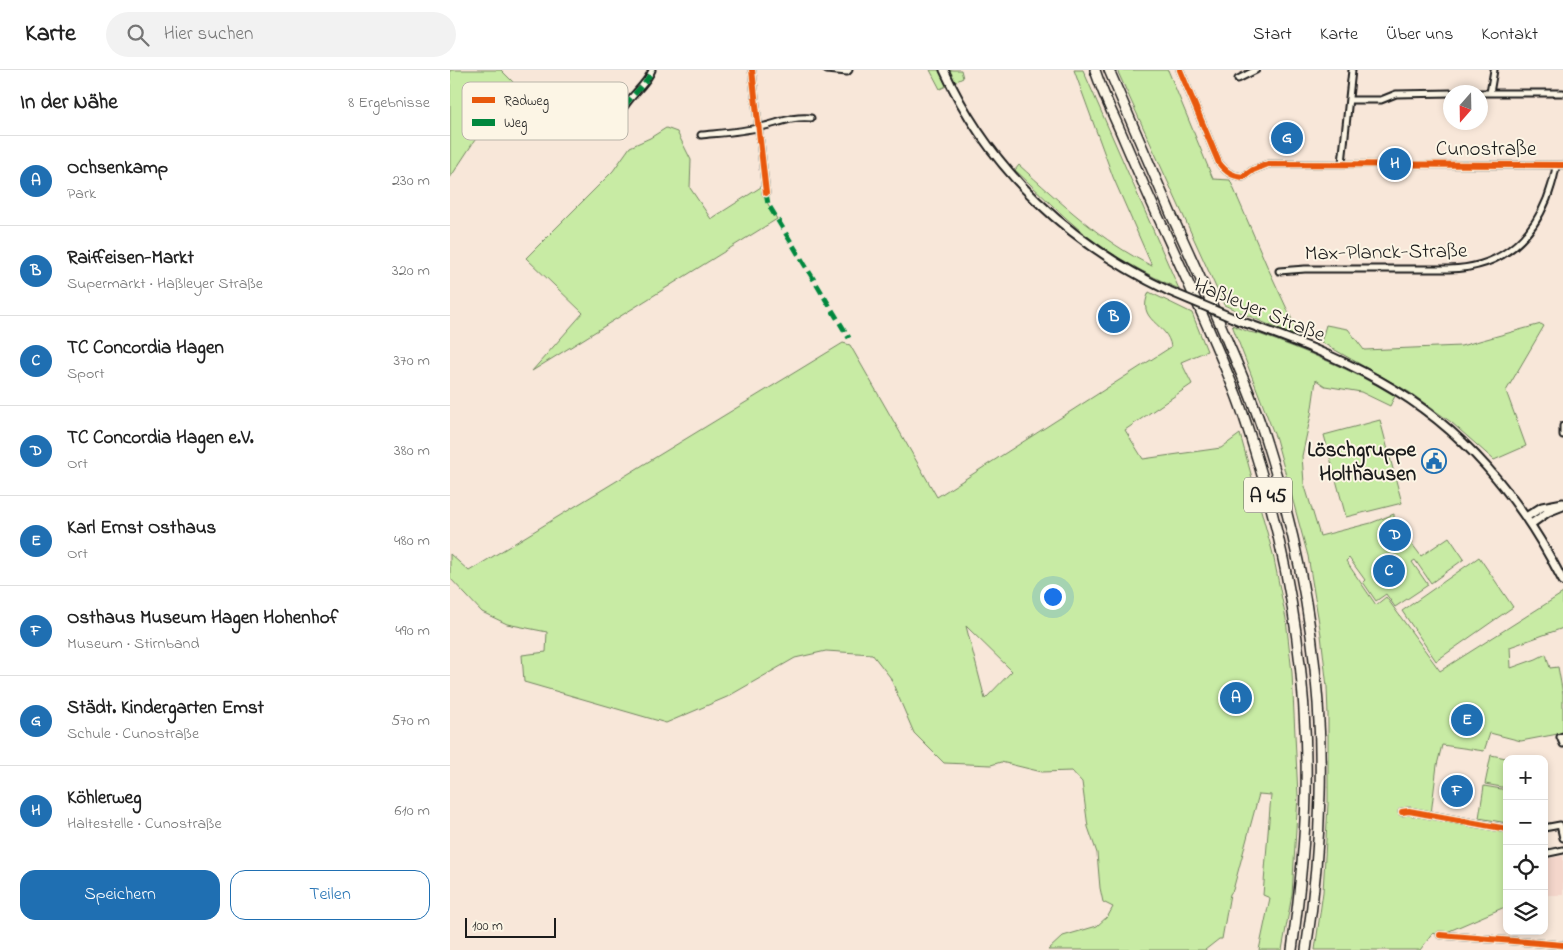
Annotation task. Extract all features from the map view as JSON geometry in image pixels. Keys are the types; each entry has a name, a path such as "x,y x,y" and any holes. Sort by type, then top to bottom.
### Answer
{"highway":[{"name":"A 45","path":"1094,70 1234,388 1252,440 1288,574 1301,668 1305,726 1306,793 1302,869 1292,950"},
{"name":"A 45","path":"1109,70 1248,389 1267,442 1294,539 1310,632 1319,734 1320,792 1317,855 1306,950"}],"main road":[{"name":"Haßleyer Straße","path":"944,70 982,136 1010,174 1050,215 1088,245 1122,268 1168,291 1320,352 1380,381 1408,398 1460,438 1480,459 1531,524 1563,580"},
{"path":"1526,517 1542,507 1563,504"},
{"path":"1531,524 1563,504"}],"street":[{"path":"628,101 650,76 652,70"},
{"path":"752,70 766,193"},
{"path":"827,70 847,72 849,70"},
{"name":"Cunostraße","path":"1180,70 1219,163 1226,171 1236,176 1243,177 1250,174 1252,170 1268,164 1563,165"},
{"path":"1238,79 1256,70"},
{"path":"1342,163 1352,70"},
{"path":"1494,70 1490,93 1563,93"},
{"path":"1349,100 1381,100 1396,94 1443,93"},
{"path":"701,135 758,128 798,117 811,118"},
{"name":"Max-Planck-Straße","path":"1279,271 1305,269 1464,269 1481,265 1508,252 1533,226 1556,175 1556,165"},
{"path":"1563,426 1563,435"},
{"path":"1563,736 1560,737 1563,744"},
{"path":"1402,812 1409,811 1503,828"},
{"path":"1548,827 1560,825 1563,838"},
{"path":"1548,853 1563,850"},
{"path":"1440,935 1563,945"}],"shaded area":[{"path":"1563,856 1563,895 1548,895 1548,858"}],"green space":[{"path":"450,70 501,70 513,82 462,82 462,140 475,140 450,178"},
{"path":"930,70 961,70 963,78 940,89"},
{"path":"1074,70 1083,70 1179,289 1108,251 1068,220 1015,170 1019,165 1066,207 1099,233 1152,266 1113,177"},
{"path":"1117,70 1168,70 1213,179 1230,180 1301,339 1224,305"},
{"path":"666,128 677,132 691,160 690,188 711,219 761,187 777,219 532,371 583,313 526,258 613,171 630,147"},
{"path":"1149,292 1192,313 1207,351 1181,362 1192,384 1125,430 1143,459 1221,448 1240,434 1273,554 1286,619 1292,673 1298,796 1292,895 1282,950 1259,950 1270,898 1263,895 1271,795 1259,794 1233,890 1230,894 1222,939 1219,939 1205,950 1048,950 1063,936 1097,926 1108,916 1113,907 1103,902 1097,853 1088,827 1082,782 1072,771 1042,772 1001,762 991,765 944,763 914,733 890,677 872,654 826,651 795,658 727,697 666,723 524,682 522,655 546,652 547,632 507,624 482,612 450,578 450,554 469,571 843,343 850,345 937,497 1171,347 1169,339 1149,316 1146,310","holes":["966,626 1012,671 985,699"]},
{"path":"1541,324 1544,326 1506,391 1526,446 1494,460 1451,422 1409,392 1321,342 1326,325 1348,329 1364,350 1461,346"},
{"path":"1232,325 1312,354 1363,378 1395,396 1390,406 1361,392 1325,386 1316,380 1302,456 1304,483 1320,536 1371,523 1394,514 1394,520 1421,556 1449,537 1464,559 1431,583 1415,560 1412,562 1428,585 1395,607 1386,594 1376,601 1363,582 1365,580 1349,558 1346,561 1376,605 1386,597 1440,671 1563,593 1563,628 1510,647 1511,668 1546,654 1550,668 1558,667 1563,694 1563,733 1521,741 1490,733 1484,751 1442,745 1437,765 1431,814 1503,828 1503,908 1440,935 1433,933 1420,950 1315,950 1323,892 1328,804 1327,687 1321,635 1308,556 1276,439"},
{"path":"1380,420 1402,503 1346,517 1324,435"},
{"path":"1479,557 1513,607 1436,661 1402,611"},
{"path":"1491,755 1503,757 1503,787 1485,784"},
{"path":"1484,786 1503,789 1503,822 1479,818"}],"marked path":[{"path":"628,102 647,80 652,70"},
{"path":"766,193 768,204 849,338"}],"cycle path":[{"path":"752,70 766,193"},
{"path":"1180,70 1219,163 1232,175 1236,176 1243,177 1253,170 1268,164 1563,165"},
{"path":"1402,812 1409,811 1503,828"},
{"path":"1440,935 1563,945"}],"place":[{"name":"Städt. Kindergarten Emst","path":"1287,138"},
{"name":"Köhlerweg","path":"1395,164"},
{"name":"Raiffeisen-Markt","path":"1114,317"},
{"name":"Löschgruppe Holthausen","path":"1434,461"},
{"name":"TC Concordia Hagen e.V.","path":"1395,535"},
{"name":"TC Concordia Hagen","path":"1389,571"},
{"name":"Ochsenkamp","path":"1236,698"},
{"name":"Karl Ernst Osthaus","path":"1467,720"},
{"name":"Osthaus Museum Hagen Hohenhof","path":"1457,791"}]}
